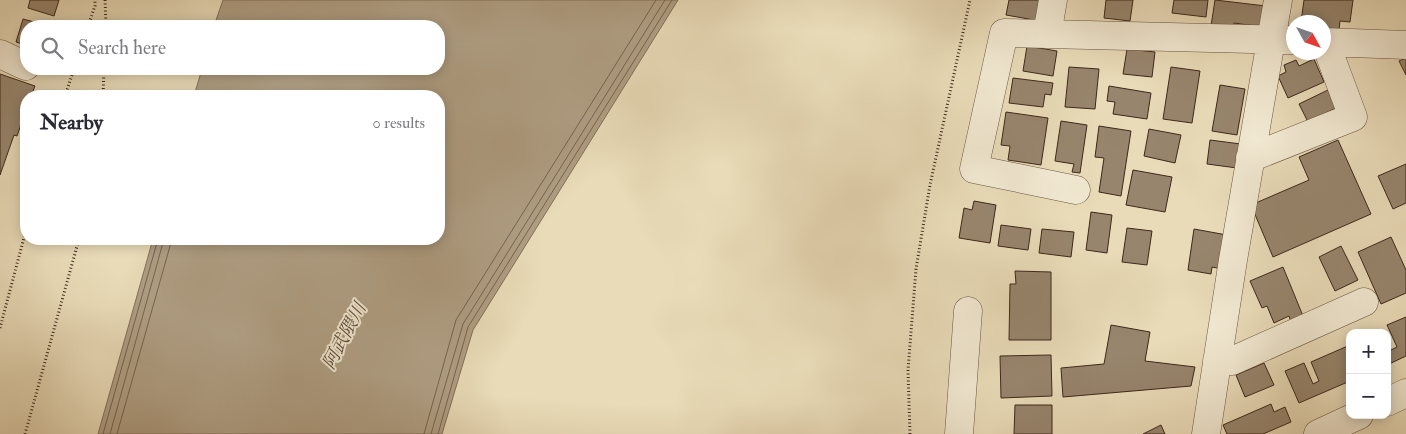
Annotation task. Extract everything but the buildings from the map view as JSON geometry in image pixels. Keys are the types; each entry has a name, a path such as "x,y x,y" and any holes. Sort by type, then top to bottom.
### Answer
{"street":[{"path":"1047,34 1054,0"},
{"path":"1206,434 1250,158 1283,40 1278,0"},
{"path":"1076,190 974,169 1004,33 1283,40"},
{"path":"1331,42 1406,45"},
{"path":"0,54 20,63"},
{"path":"1250,158 1353,118 1331,60"},
{"path":"1218,361 1232,361 1364,302"},
{"path":"959,434 968,311"},
{"path":"1391,400 1406,394"},
{"path":"1318,434 1350,419"}],"path":[{"path":"90,20 95,0"},
{"path":"105,0 106,20"},
{"path":"910,434 908,370 916,269 932,176 970,0"},
{"path":"68,90 72,75"},
{"path":"103,90 104,75"},
{"path":"0,328 22,245"},
{"path":"24,434 77,245"}],"water":[{"name":"阿武隈川","path":"223,0 678,0 473,330 442,434 98,434 151,245 445,245 445,90 196,90 200,75 445,75 445,20 216,20"}]}
